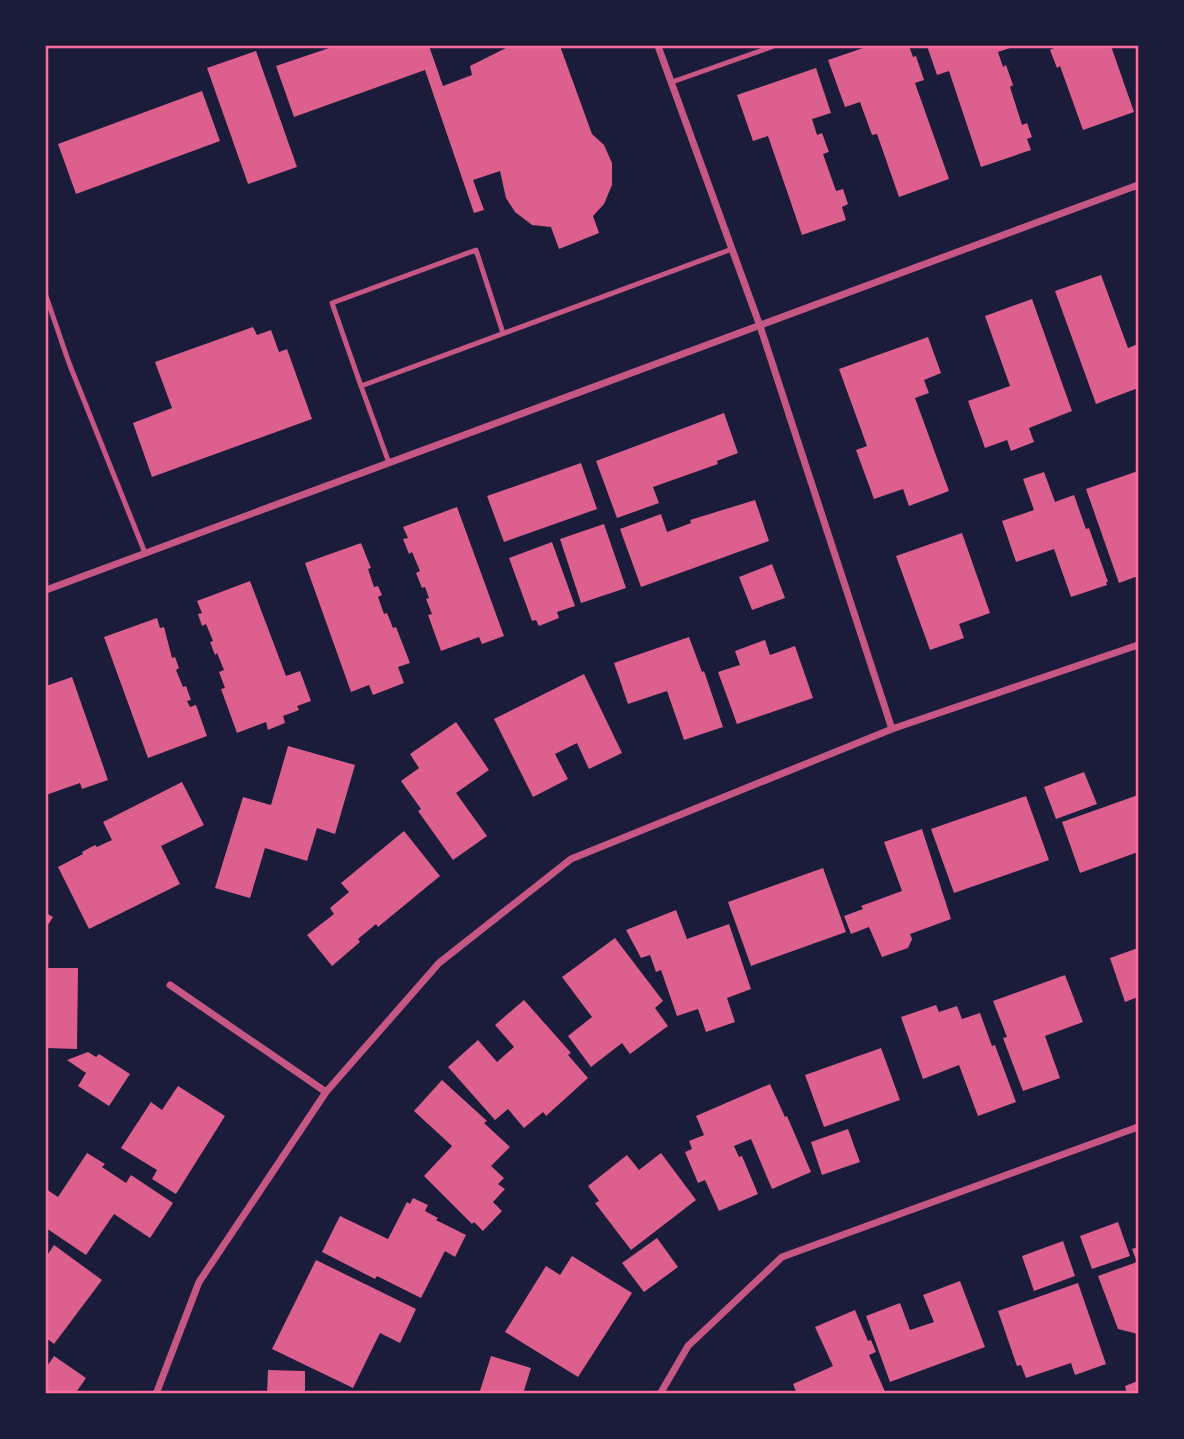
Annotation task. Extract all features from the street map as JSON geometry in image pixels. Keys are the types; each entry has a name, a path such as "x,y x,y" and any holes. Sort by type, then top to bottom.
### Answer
{"street":[{"path":"658,46 760,326 892,729"},
{"path":"46,590 1139,185"},
{"path":"156,1394 199,1282 326,1093 439,963 571,859 892,729 1139,645"},
{"path":"170,985 326,1093"},
{"path":"660,1394 688,1346 782,1257 1139,1127"}],"lane":[{"path":"671,82 774,46"},
{"path":"361,386 732,249"},
{"path":"389,463 332,303 476,250 503,333"},
{"path":"46,296 145,554"}],"building":[{"path":"335,46 429,46 443,86 472,75 470,66 510,46 560,46 592,134 604,145 612,163 612,185 604,204 593,216 599,233 559,249 551,227 532,225 515,212 506,198 500,171 473,180 484,210 474,213 425,70 294,117 276,66"},
{"path":"869,46 909,46 913,57 916,56 924,80 915,83 949,179 899,197 877,134 872,135 860,102 845,107 828,60"},
{"path":"927,46 1016,46 998,52 1013,85 1010,87 1022,125 1027,123 1032,137 1027,139 1031,150 981,167 949,71 937,75"},
{"path":"1053,46 1111,46 1134,112 1083,130 1060,66 1057,68 1050,50"},
{"path":"256,51 297,167 248,184 207,68"},
{"path":"816,68 831,113 812,119 817,135 822,133 829,152 823,154 836,191 843,189 848,204 842,207 846,220 802,235 768,136 753,141 737,95"},
{"path":"202,91 220,141 76,194 58,144"},
{"path":"1101,275 1128,348 1138,344 1138,388 1096,404 1055,291"},
{"path":"1032,299 1072,411 1029,428 1034,442 1011,451 1007,440 985,448 968,401 1010,386 985,316"},
{"path":"253,327 257,335 271,330 279,352 287,349 312,419 152,477 133,423 172,408 155,362"},
{"path":"928,337 941,373 924,380 929,393 915,398 949,491 909,506 903,489 874,499 856,450 867,446 839,369"},
{"path":"724,413 738,453 717,461 718,464 653,487 659,503 617,518 596,461"},
{"path":"581,463 597,509 504,542 487,496"},
{"path":"1138,471 1138,576 1119,583 1086,489"},
{"path":"1044,472 1055,502 1074,495 1086,529 1089,528 1107,585 1071,597 1054,549 1016,562 1002,521 1034,510 1023,479"},
{"path":"755,500 769,541 641,587 620,529 661,514 667,532 691,523 690,520"},
{"path":"457,507 504,636 482,644 479,637 441,651 428,615 432,614 426,599 429,598 416,573 420,571 412,552 409,554 403,539 408,538 403,527"},
{"path":"604,524 626,588 581,603 560,539"},
{"path":"962,533 990,613 959,624 964,638 930,650 896,556"},
{"path":"552,542 575,606 557,612 559,618 539,626 536,620 532,621 509,558"},
{"path":"361,543 371,568 368,569 374,587 378,586 382,595 378,597 384,614 387,613 393,628 396,627 410,663 398,667 404,683 373,695 369,685 351,692 305,563"},
{"path":"772,564 785,598 752,610 739,577"},
{"path":"250,581 286,676 300,671 311,701 297,706 299,710 283,716 285,723 268,730 266,722 237,733 221,689 225,688 219,672 224,670 217,653 215,655 206,624 202,626 198,614 202,613 197,601"},
{"path":"157,618 160,628 164,627 183,687 186,686 191,700 187,701 190,707 196,705 207,736 148,758 104,637"},
{"path":"689,637 723,727 684,740 667,691 628,704 614,663"},
{"path":"765,640 770,655 795,646 813,698 737,724 718,672 740,665 735,651"},
{"path":"584,674 622,753 589,769 577,743 555,754 568,779 533,797 494,719"},
{"path":"72,677 108,780 82,789 80,783 46,795 46,686"},
{"path":"456,722 489,770 456,793 487,836 453,860 418,811 421,809 401,781 419,768 410,754"},
{"path":"288,746 355,765 335,834 317,828 307,861 265,848 250,898 215,888 243,797 271,805"},
{"path":"1084,772 1097,804 1056,819 1044,787"},
{"path":"182,782 204,825 161,846 180,884 89,929 58,867 95,845 97,847 112,840 103,822"},
{"path":"1138,795 1138,852 1080,873 1062,822"},
{"path":"1026,796 1049,860 954,893 931,829"},
{"path":"922,829 951,919 910,934 912,939 908,948 882,957 869,927 851,934 844,916 863,909 861,906 902,891 884,842"},
{"path":"404,831 440,876 378,927 376,924 358,939 360,942 332,966 307,935 334,914 330,908 349,892 341,883"},
{"path":"823,868 846,932 751,966 728,902"},
{"path":"676,910 687,939 729,924 751,989 727,998 735,1022 706,1032 698,1009 677,1016 661,970 656,972 650,955 641,958 626,930"},
{"path":"46,913 53,917 46,928"},
{"path":"615,938 663,1001 655,1008 668,1026 630,1054 622,1043 591,1067 568,1036 592,1017 562,977"},
{"path":"1138,948 1138,997 1125,1002 1110,958"},
{"path":"46,968 78,968 77,1049 46,1048"},
{"path":"1065,975 1083,1022 1045,1036 1060,1078 1023,1091 1003,1038 1007,1037 993,1001"},
{"path":"524,1000 571,1053 568,1055 588,1078 546,1116 543,1112 524,1128 508,1109 495,1120 448,1067 478,1040 497,1062 514,1047 495,1025"},
{"path":"936,1005 939,1012 957,1006 962,1019 980,1013 1016,1102 978,1116 959,1065 923,1079 901,1017"},
{"path":"881,1048 900,1100 824,1127 805,1075"},
{"path":"88,1052 96,1057 99,1054 130,1074 109,1106 78,1086 86,1073 67,1060"},
{"path":"442,1080 487,1121 484,1123 510,1147 491,1166 504,1178 498,1184 505,1189 493,1202 502,1211 483,1231 474,1222 472,1224 424,1176 452,1146 414,1111"},
{"path":"770,1084 811,1172 772,1189 751,1139 734,1146 739,1157 742,1156 758,1194 719,1211 705,1180 698,1183 685,1152 692,1149 689,1141 704,1135 696,1116"},
{"path":"178,1086 225,1116 176,1194 152,1179 157,1170 121,1148 151,1102 162,1110"},
{"path":"848,1129 860,1162 822,1175 811,1142"},
{"path":"87,1153 105,1164 102,1167 126,1183 131,1175 173,1203 150,1238 114,1214 86,1255 46,1228 46,1189 58,1197"},
{"path":"661,1153 696,1200 631,1250 595,1203 599,1201 588,1186 627,1155 639,1170"},
{"path":"413,1198 428,1205 425,1211 438,1218 436,1220 466,1235 455,1257 445,1251 421,1298 377,1276 375,1279 322,1252 340,1216 388,1239 407,1202 410,1204"},
{"path":"1118,1222 1130,1256 1092,1269 1080,1236"},
{"path":"657,1238 678,1267 644,1292 622,1263"},
{"path":"1063,1241 1075,1276 1034,1291 1022,1256"},
{"path":"54,1245 102,1280 54,1344 46,1338 46,1257"},
{"path":"1138,1247 1138,1334 1118,1329 1098,1276 1137,1262 1132,1249"},
{"path":"572,1256 632,1293 578,1377 505,1332 546,1266 560,1275"},
{"path":"316,1260 416,1309 400,1343 380,1333 353,1388 272,1349"},
{"path":"960,1281 985,1347 890,1382 866,1316 900,1303 910,1330 934,1322 923,1295"},
{"path":"1078,1283 1106,1364 1075,1375 1071,1363 1026,1378 1021,1365 1017,1366 998,1311"},
{"path":"855,1310 868,1341 871,1340 876,1352 869,1355 886,1394 797,1394 793,1384 833,1366 815,1327"},
{"path":"54,1356 86,1378 75,1394 46,1394 46,1368"},
{"path":"491,1356 531,1368 523,1394 479,1394"},
{"path":"268,1370 305,1371 305,1394 267,1394"},
{"path":"1138,1381 1138,1394 1127,1394 1125,1386"}]}
